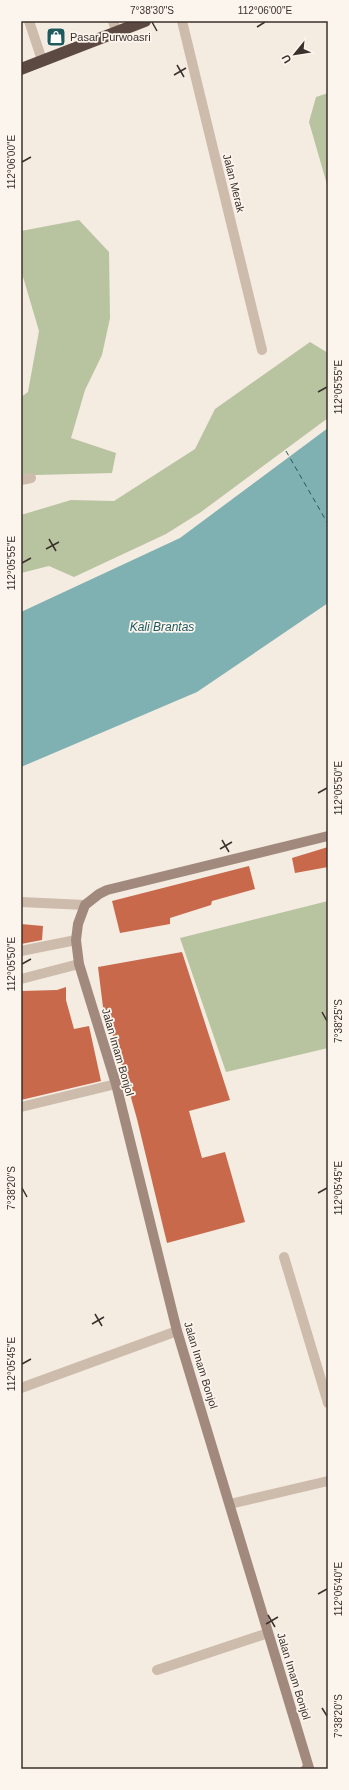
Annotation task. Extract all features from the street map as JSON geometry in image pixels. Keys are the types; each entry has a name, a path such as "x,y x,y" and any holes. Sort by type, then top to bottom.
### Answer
{"highway":[{"path":"21,69 114,26 145,21"}],"main road":[{"path":"85,905 106,890 328,836"},
{"name":"Jalan Imam Bonjol","path":"85,905 78,924 76,940 79,964 116,1084 177,1331 230,1504 308,1769"}],"street":[{"path":"29,21 42,60"},
{"name":"Jalan Merak","path":"182,21 262,350"},
{"path":"21,902 85,905"},
{"path":"21,951 76,940"},
{"path":"21,979 79,964"},
{"path":"21,1107 116,1084"},
{"path":"284,1257 328,1403"},
{"path":"21,1388 177,1331"},
{"path":"230,1504 328,1482"},
{"path":"157,1670 268,1633"}],"green space":[{"path":"328,93 328,188 309,122 316,97"},
{"path":"79,220 109,252 110,318 102,355 85,390 71,438 116,453 112,473 35,475 21,484 21,397 28,392 39,331 21,270 21,231"},
{"path":"310,342 328,353 328,418 201,512 166,534 74,577 49,566 21,573 21,515 71,500 114,501 195,449 215,409"},
{"path":"328,901 328,1048 226,1072 180,938"}],"water":[{"name":"Kali Brantas","path":"328,428 328,603 197,692 21,767 21,612 180,538"}],"building":[{"path":"328,847 328,867 295,873 292,858"},
{"path":"249,866 255,889 212,901 211,905 170,918 170,924 120,933 112,901"},
{"path":"21,924 43,926 42,940 21,944"},
{"path":"182,952 230,1100 189,1111 202,1158 225,1152 245,1222 167,1243 137,1119 117,1048 103,1007 98,967"},
{"path":"66,987 66,1000 74,1029 89,1026 101,1081 21,1100 21,991 57,990"}],"ferry route":[{"path":"286,451 328,524"}],"place":[{"name":"Pasar Purwoasri","path":"56,37"}]}
